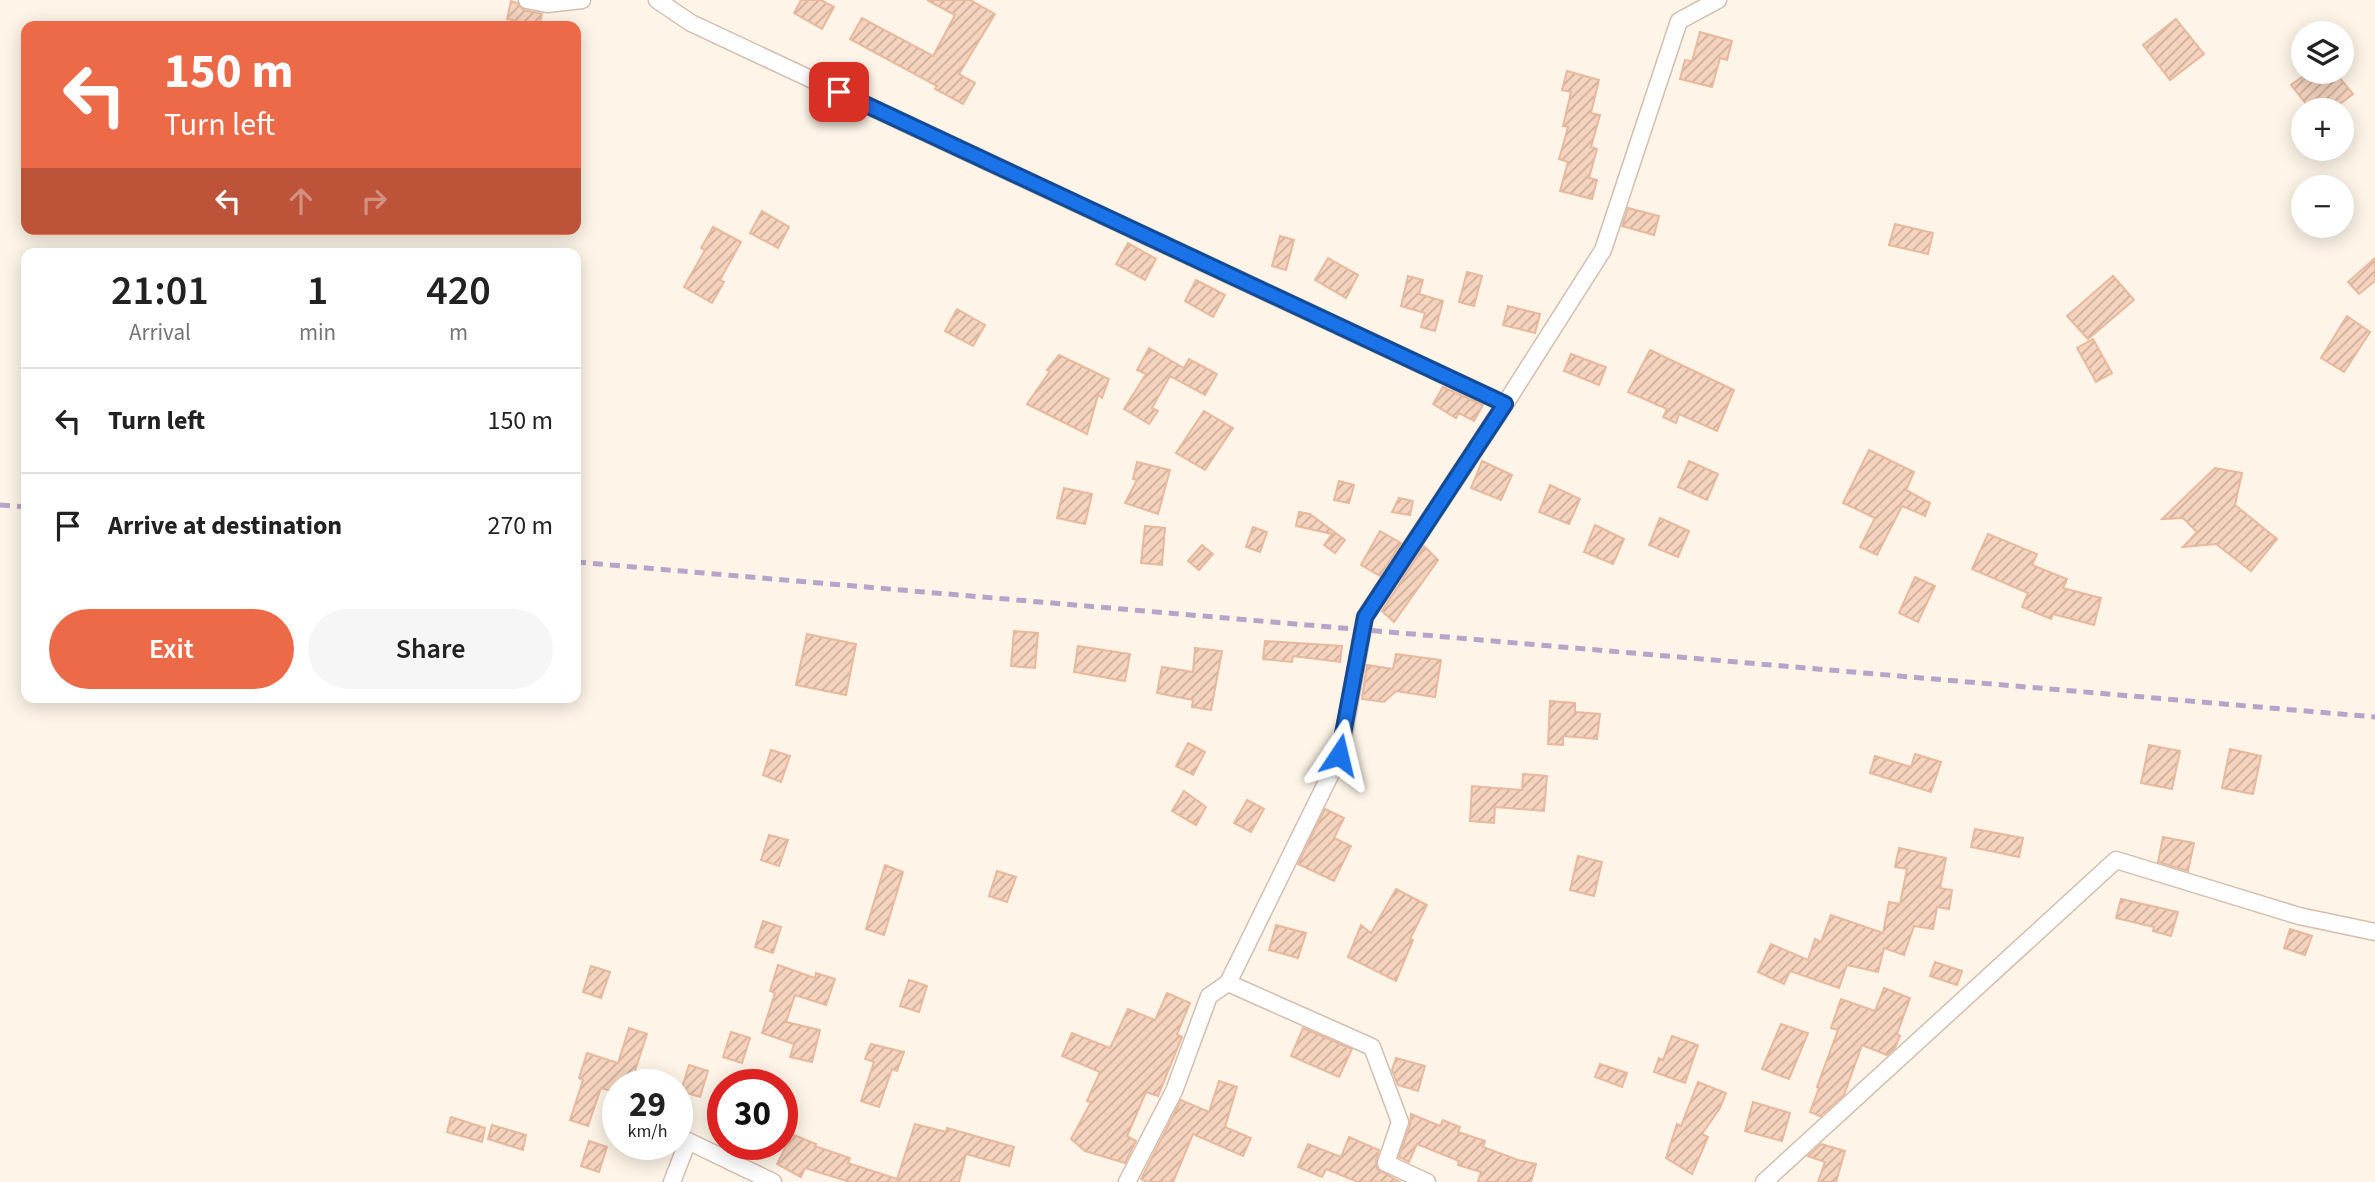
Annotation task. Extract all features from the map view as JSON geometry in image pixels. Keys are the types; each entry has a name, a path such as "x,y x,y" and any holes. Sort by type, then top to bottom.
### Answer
{"street":[{"path":"527,0 547,4 582,0"},
{"path":"657,0 691,23 1505,404"},
{"path":"1127,1182 1174,1091 1209,996 1228,984 1339,755 1365,617 1603,250 1679,21 1718,0"},
{"path":"1764,1182 2116,860 2299,916 2375,932"},
{"path":"1228,984 1372,1046 1400,1122 1386,1163 1427,1182"},
{"path":"672,1182 688,1141 773,1182"}],"building":[{"path":"801,0 821,0 834,7 822,29 794,13"},
{"path":"927,0 970,0 995,14 959,74 975,83 963,104 935,89 937,86 850,39 862,18 933,56 955,15"},
{"path":"511,1 524,10 542,14 540,21 507,19"},
{"path":"2176,19 2204,54 2170,80 2143,45"},
{"path":"1700,32 1732,41 1727,60 1720,58 1712,87 1680,79 1685,60 1692,61"},
{"path":"1567,71 1599,80 1591,113 1600,115 1591,147 1597,149 1589,178 1597,180 1592,199 1560,191 1568,162 1559,159 1568,127 1563,126 1571,92 1562,90"},
{"path":"2345,84 2353,94 2348,98 2301,98 2291,85"},
{"path":"1628,208 1659,216 1654,235 1622,226"},
{"path":"762,211 789,227 778,248 750,233"},
{"path":"1895,224 1933,233 1928,254 1889,245"},
{"path":"713,227 741,242 720,280 724,282 712,303 684,287 705,250 701,248"},
{"path":"1280,236 1294,240 1286,270 1272,266"},
{"path":"1128,243 1156,259 1145,280 1116,264"},
{"path":"1328,258 1358,275 1346,298 1315,280"},
{"path":"2375,258 2375,281 2359,294 2348,282"},
{"path":"1467,272 1482,276 1474,306 1459,302"},
{"path":"1408,276 1423,280 1419,294 1443,301 1435,331 1421,327 1425,313 1401,306"},
{"path":"2113,276 2134,300 2088,339 2067,316"},
{"path":"1196,280 1225,295 1213,317 1185,301"},
{"path":"1508,306 1540,314 1535,333 1503,325"},
{"path":"957,309 985,325 973,346 945,331"},
{"path":"2347,316 2370,332 2344,372 2321,358"},
{"path":"2093,339 2112,373 2096,382 2077,348"},
{"path":"1149,348 1184,368 1189,359 1217,374 1205,395 1170,376 1152,408 1158,411 1149,424 1124,409 1146,374 1137,370"},
{"path":"1650,350 1734,390 1717,431 1679,414 1676,423 1663,417 1667,409 1628,392"},
{"path":"1571,354 1606,367 1599,385 1564,371"},
{"path":"1059,355 1109,379 1102,398 1098,395 1087,434 1027,404"},
{"path":"1443,387 1483,405 1474,421 1459,413 1456,418 1433,404"},
{"path":"1204,411 1233,428 1205,470 1176,453"},
{"path":"1869,450 1914,472 1906,490 1930,503 1925,516 1902,506 1877,555 1860,547 1875,518 1843,503"},
{"path":"1482,461 1512,475 1501,500 1471,488"},
{"path":"1689,461 1718,474 1707,500 1678,487"},
{"path":"1137,462 1170,470 1158,514 1125,503 1137,480 1133,479"},
{"path":"2215,468 2242,473 2235,505 2277,539 2251,571 2216,544 2183,547 2197,532 2183,518 2162,519"},
{"path":"1339,481 1354,485 1349,503 1334,500"},
{"path":"1550,485 1580,499 1569,524 1539,512"},
{"path":"1064,488 1092,494 1085,524 1057,518"},
{"path":"1399,498 1413,501 1410,515 1392,512"},
{"path":"1299,512 1310,514 1345,540 1335,553 1324,545 1332,534 1296,526"},
{"path":"1660,518 1689,531 1678,557 1649,545"},
{"path":"1595,525 1624,539 1613,564 1584,552"},
{"path":"1145,526 1165,528 1162,565 1141,563"},
{"path":"1253,527 1267,532 1260,552 1246,547"},
{"path":"1380,531 1401,543 1380,576 1361,565"},
{"path":"1988,534 2037,554 2032,565 2067,579 2063,588 2101,598 2094,625 2053,614 2051,619 2022,607 2028,593 1972,569"},
{"path":"1202,545 1213,554 1199,570 1188,561"},
{"path":"1424,546 1438,560 1394,622 1382,611"},
{"path":"1915,577 1935,586 1918,622 1899,613"},
{"path":"1014,631 1038,633 1035,668 1011,666"},
{"path":"807,634 856,644 846,695 796,685"},
{"path":"1265,641 1342,646 1340,662 1293,656 1292,662 1263,659"},
{"path":"1078,646 1130,654 1125,681 1074,672"},
{"path":"1195,648 1222,651 1211,710 1192,707 1193,700 1157,693 1162,667 1193,672"},
{"path":"1396,654 1441,660 1435,697 1396,691 1384,702 1362,699 1367,665 1393,669"},
{"path":"1550,701 1575,703 1575,712 1600,714 1597,739 1563,736 1563,745 1548,744"},
{"path":"1188,743 1205,752 1193,775 1176,766"},
{"path":"2149,745 2180,751 2172,789 2141,783"},
{"path":"2230,749 2261,756 2253,794 2222,788"},
{"path":"771,750 790,756 781,782 763,775"},
{"path":"1915,754 1941,762 1931,792 1870,773 1875,756 1911,767"},
{"path":"1523,774 1547,776 1544,811 1495,807 1494,823 1470,821 1472,786 1522,790"},
{"path":"1184,791 1206,807 1196,825 1172,811"},
{"path":"1247,800 1264,809 1251,832 1234,823"},
{"path":"1325,809 1344,818 1334,838 1351,846 1334,881 1298,864"},
{"path":"1975,829 2023,838 2019,857 1971,847"},
{"path":"769,835 788,840 779,866 761,860"},
{"path":"2163,837 2194,843 2188,871 2158,862"},
{"path":"1899,848 1946,858 1940,888 1952,890 1949,909 1937,907 1933,929 1914,926 1904,955 1884,948 1878,972 1847,965 1839,988 1790,971 1784,984 1758,972 1771,944 1808,960 1815,939 1821,942 1831,915 1883,933 1889,902 1900,904 1907,869 1895,867"},
{"path":"1578,856 1602,862 1594,896 1570,890"},
{"path":"885,865 903,872 884,935 866,929"},
{"path":"997,871 1016,877 1007,902 989,896"},
{"path":"1396,889 1427,905 1410,939 1413,940 1396,981 1348,957 1361,925 1371,933"},
{"path":"2121,899 2178,912 2171,936 2153,931 2154,927 2116,918"},
{"path":"763,921 781,927 773,953 755,947"},
{"path":"1276,925 1306,933 1298,958 1269,950"},
{"path":"2290,929 2312,936 2305,955 2284,948"},
{"path":"1935,962 1962,971 1957,985 1930,976"},
{"path":"778,965 815,978 816,973 835,979 826,1005 795,995 786,1022 820,1030 812,1062 790,1057 794,1044 762,1033 775,993 770,991"},
{"path":"591,966 610,972 601,998 583,992"},
{"path":"909,980 927,986 919,1012 900,1006"},
{"path":"1884,988 1910,998 1897,1034 1900,1036 1895,1048 1887,1055 1862,1045 1844,1095 1820,1116 1810,1112 1838,1030 1831,1028 1841,999 1875,1011"},
{"path":"1167,993 1190,1003 1177,1034 1182,1037 1158,1096 1146,1092 1127,1136 1136,1141 1125,1163 1085,1151 1071,1139 1091,1102 1087,1101 1100,1072 1062,1056 1072,1033 1110,1048 1128,1009 1155,1020"},
{"path":"1781,1024 1808,1033 1789,1079 1762,1069"},
{"path":"629,1028 647,1034 636,1069 602,1069 602,1088 588,1126 570,1120 583,1080 579,1078 587,1053 618,1063"},
{"path":"1303,1028 1352,1049 1339,1077 1291,1056"},
{"path":"731,1032 750,1038 742,1063 723,1057"},
{"path":"1672,1036 1698,1045 1685,1083 1654,1072 1659,1058 1663,1060"},
{"path":"871,1044 904,1052 897,1071 892,1069 879,1107 861,1101 874,1062 865,1059"},
{"path":"1396,1058 1425,1066 1418,1091 1398,1085 1392,1070"},
{"path":"1600,1064 1627,1073 1622,1087 1595,1077"},
{"path":"689,1065 707,1071 700,1097 693,1095 693,1069 688,1069"},
{"path":"1219,1081 1237,1087 1225,1127 1251,1138 1243,1156 1193,1134 1173,1182 1147,1182 1141,1179 1181,1100 1209,1112"},
{"path":"1698,1082 1726,1093 1720,1108 1702,1134 1708,1137 1692,1174 1666,1158 1677,1124 1681,1126"},
{"path":"1753,1102 1790,1113 1782,1141 1745,1131"},
{"path":"1411,1114 1440,1126 1443,1120 1460,1127 1458,1132 1485,1141 1483,1147 1536,1164 1531,1182 1478,1182 1481,1172 1458,1165 1459,1161 1417,1144 1409,1162 1399,1157"},
{"path":"451,1117 485,1128 482,1142 447,1132"},
{"path":"915,1124 946,1132 947,1128 1014,1147 1009,1166 966,1154 959,1182 850,1182 805,1168 801,1177 777,1164 779,1160 798,1160 798,1136 816,1144 815,1146 850,1158 848,1163 897,1179"},
{"path":"492,1125 526,1135 523,1150 488,1139"},
{"path":"1349,1137 1379,1150 1377,1169 1400,1182 1358,1182 1326,1169 1322,1177 1298,1167 1308,1144 1341,1157"},
{"path":"589,1141 602,1145 603,1160 599,1172 581,1166"},
{"path":"1821,1144 1845,1151 1836,1182 1818,1182 1825,1162 1808,1156"}],"railway":[{"path":"0,505 21,507"},
{"path":"581,562 2375,717"}],"route":[{"path":"839,92 1505,404 1365,617 1339,755"}]}
